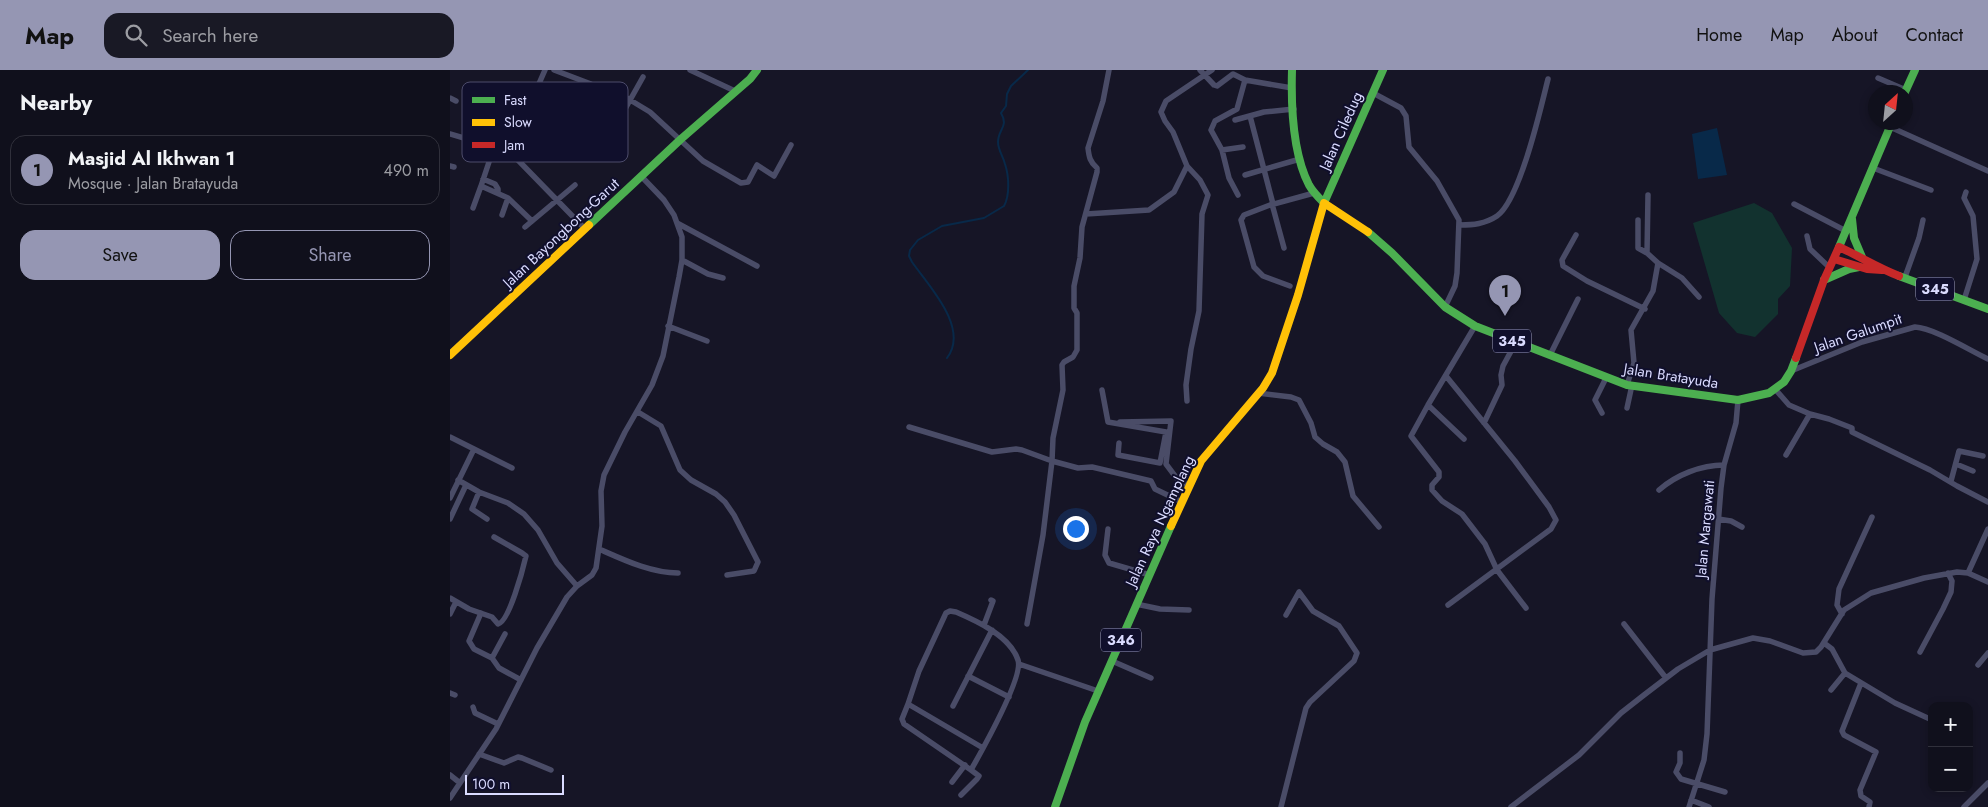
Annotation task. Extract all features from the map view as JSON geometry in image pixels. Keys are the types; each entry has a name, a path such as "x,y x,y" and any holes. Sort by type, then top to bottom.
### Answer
{"main road":[{"name":"Jalan Bayongbong-Garut","path":"450,355 583,227 757,70"},
{"path":"1292,70 1292,88 1300,159 1314,193"},
{"name":"Jalan Ciledug","path":"1324,203 1383,70"},
{"path":"1908,85 1914,70"},
{"name":"Jalan Bratayuda","path":"1314,193 1324,203 1357,224 1381,243 1446,307 1475,326 1606,378 1630,385 1738,400 1763,395 1775,389 1784,382 1792,371 1824,280 1889,130"},
{"name":"Jalan Raya Ngamplang","path":"1055,807 1085,722 1193,476 1223,433 1268,381 1280,354 1324,203"},
{"path":"1852,219 1854,238 1862,257"},
{"name":"345","path":"1839,247 1862,257 1882,270 1988,308"},
{"name":"345","path":"1834,259 1860,267 1882,270"},
{"name":"345","path":"1824,280 1849,269 1860,267"}],"street":[{"path":"540,82 545,70"},
{"path":"554,70 586,82"},
{"path":"690,70 735,91"},
{"path":"1027,624 1043,534 1053,438 1063,390 1062,366 1064,362 1074,357 1077,350 1077,313 1074,307 1074,286 1080,258 1082,227 1097,168 1090,161 1088,148 1103,101 1109,70"},
{"path":"1200,70 1219,86 1233,74 1245,80 1292,88"},
{"path":"1187,401 1186,385 1198,311 1202,214 1208,195 1200,180 1187,166 1173,132 1161,116 1166,101 1208,78 1212,70"},
{"path":"628,104 643,77"},
{"path":"1878,78 1893,85"},
{"path":"1460,225 1483,223 1497,216 1509,201 1528,152 1548,79"},
{"path":"1238,194 1229,178 1222,150 1212,134 1212,126 1215,121 1236,110 1245,80"},
{"path":"1373,93 1401,108 1406,116 1408,147 1437,181 1454,210 1460,225 1457,242 1455,286 1446,307"},
{"path":"630,100 650,112 703,161 744,184 749,181 757,165 774,176 791,145"},
{"path":"1235,120 1264,112 1294,109"},
{"path":"1250,116 1284,248"},
{"path":"1902,130 1988,171"},
{"path":"450,134 462,138"},
{"path":"1222,150 1243,147"},
{"path":"1245,174 1300,159"},
{"path":"473,208 489,162"},
{"path":"520,162 583,227"},
{"path":"1086,214 1150,210 1174,192 1187,166"},
{"path":"1873,168 1931,190"},
{"path":"450,798 498,724 546,631 567,597 577,586 592,575 596,568 602,526 602,484 613,456 657,375 663,356 682,260 682,237 674,215 664,200 641,176"},
{"path":"483,179 494,184 498,192"},
{"path":"525,227 575,185"},
{"path":"481,186 508,198 532,222"},
{"path":"1964,300 1976,259 1973,216 1964,198 1966,192"},
{"path":"1290,286 1263,276 1254,267 1241,220 1244,215 1272,204 1314,193"},
{"path":"1647,253 1648,195"},
{"path":"502,215 508,198"},
{"path":"1794,204 1846,231"},
{"path":"1638,220 1638,248 1682,278 1699,297"},
{"path":"1905,277 1919,238 1923,220"},
{"path":"677,223 756,266"},
{"path":"1576,235 1562,260 1562,266 1587,281 1645,309"},
{"path":"1807,236 1810,249 1830,268"},
{"path":"682,260 708,274 723,278"},
{"path":"1627,408 1634,363 1631,330 1645,309 1654,290 1658,263"},
{"path":"1550,355 1578,299"},
{"path":"668,326 707,341"},
{"path":"1475,326 1411,436 1439,472 1439,477 1432,485 1432,490 1442,501 1462,514 1485,544 1496,570 1526,608"},
{"name":"Jalan Galumpit","path":"1792,371 1862,342 1915,327 1938,334 1988,359"},
{"path":"1484,423 1502,385 1501,375 1503,366 1516,342"},
{"path":"1446,376 1515,461 1556,519 1552,529 1448,605"},
{"path":"1602,413 1595,400 1606,378"},
{"path":"1775,389 1792,407 1852,428 1852,432 1868,438 1988,502"},
{"path":"1102,390 1108,422"},
{"path":"1258,393 1291,397 1299,400 1311,423 1315,437 1337,452 1346,462 1353,496 1379,527"},
{"name":"Jalan Margawati","path":"1697,783 1704,760 1707,734 1709,662 1718,519 1724,465 1736,423 1738,400"},
{"path":"1428,405 1464,439"},
{"path":"638,412 661,426 680,470 691,480 716,494 725,502 734,515 758,562 754,571 727,575"},
{"path":"1786,455 1810,414"},
{"path":"1108,422 1171,420 1163,463"},
{"path":"1108,422 1168,433"},
{"path":"909,427 992,452 1018,449 1078,468 1092,466 1105,471 1151,481 1155,489 1182,502"},
{"path":"450,437 512,468"},
{"path":"1119,443 1118,456 1163,463 1178,480 1189,486"},
{"path":"450,498 474,449"},
{"path":"1950,481 1959,451 1983,456"},
{"path":"1956,464 1973,471"},
{"path":"1659,490 1675,478 1692,471 1724,465"},
{"path":"458,480 479,492 508,503 527,516 538,530 557,562 577,586"},
{"path":"450,519 466,485"},
{"path":"479,492 472,509 487,519"},
{"path":"1842,614 1838,604 1839,589 1872,517"},
{"path":"1718,519 1742,526"},
{"path":"1108,529 1105,554 1109,563 1150,575"},
{"path":"1968,573 1988,529"},
{"path":"450,614 453,600 492,617 497,624 502,624 511,606 525,558 524,554 494,537"},
{"path":"600,549 653,569 678,573"},
{"path":"1511,807 1579,755 1621,713 1666,678 1710,652 1753,638 1770,641 1803,654 1816,652 1828,646 1842,614 1848,607 1871,593 1949,576 1957,572 1968,573 1988,582"},
{"path":"1920,652 1950,592 1949,576"},
{"path":"1281,807 1306,708 1354,661 1357,653 1340,626 1314,611 1298,592 1286,615"},
{"path":"1136,604 1160,609 1189,610"},
{"path":"961,795 978,779 978,776 902,721 919,671 946,613 950,611 956,612 992,630 1005,642 1016,656 1019,664 1010,697 971,770"},
{"path":"481,613 469,641 474,649 492,658 499,668 521,680"},
{"path":"1624,624 1666,678"},
{"path":"953,706 992,630"},
{"path":"492,658 505,634"},
{"path":"1828,646 1845,673 1900,705 1928,718"},
{"path":"1978,665 1988,653"},
{"path":"1112,662 1151,678"},
{"path":"1019,664 1098,691"},
{"path":"1832,690 1845,673"},
{"path":"968,676 1010,697"},
{"path":"1861,683 1842,731 1844,735 1876,752 1860,790 1861,796 1870,802 1869,807"},
{"path":"908,704 983,748"},
{"path":"473,708 475,713 498,724"},
{"path":"1680,753 1680,763 1676,772 1681,779 1726,792"},
{"path":"479,754 504,764 518,757 550,770"},
{"path":"952,782 965,765"},
{"path":"450,775 460,783"},
{"path":"1689,807 1697,783"},
{"path":"1964,807 1988,783"},
{"path":"1691,800 1709,807"}],"green space":[{"path":"1754,203 1772,213 1792,248 1790,286 1778,299 1778,314 1755,337 1737,333 1719,313 1693,223"}],"water":[{"path":"1717,128 1727,175 1698,179 1692,134"}],"waterway":[{"path":"947,358 953,346 950,321 944,307 912,262 909,256 910,250 918,240 942,226 984,218 1004,206 1008,180 998,145 998,138 1004,125 1001,113 1006,106 1007,94 1011,86 1028,70"}],"traffic: fast":[{"path":"589,225 681,139 750,79 757,70"},
{"path":"1292,70 1294,129 1299,159 1309,185 1324,203 1383,70"},
{"path":"1908,85 1915,70"},
{"path":"1839,247 1889,130"},
{"path":"1852,219 1854,238 1862,257"},
{"path":"1368,232 1392,253 1445,307 1475,326 1627,385 1738,400 1769,393 1784,382 1796,358"},
{"path":"1824,280 1849,269 1859,267"},
{"path":"1899,276 1988,309"},
{"path":"1055,807 1085,722 1171,526"}],"traffic: slow":[{"path":"1171,526 1201,461 1263,388 1272,373 1298,295 1324,203 1368,232"},
{"path":"450,355 589,225"}],"traffic: jam":[{"path":"1796,358 1824,280 1839,247 1899,276"},
{"path":"1834,259 1867,269 1882,270"}],"place":[{"name":"Masjid Al Ikhwan 1","path":"1505,316"}]}
